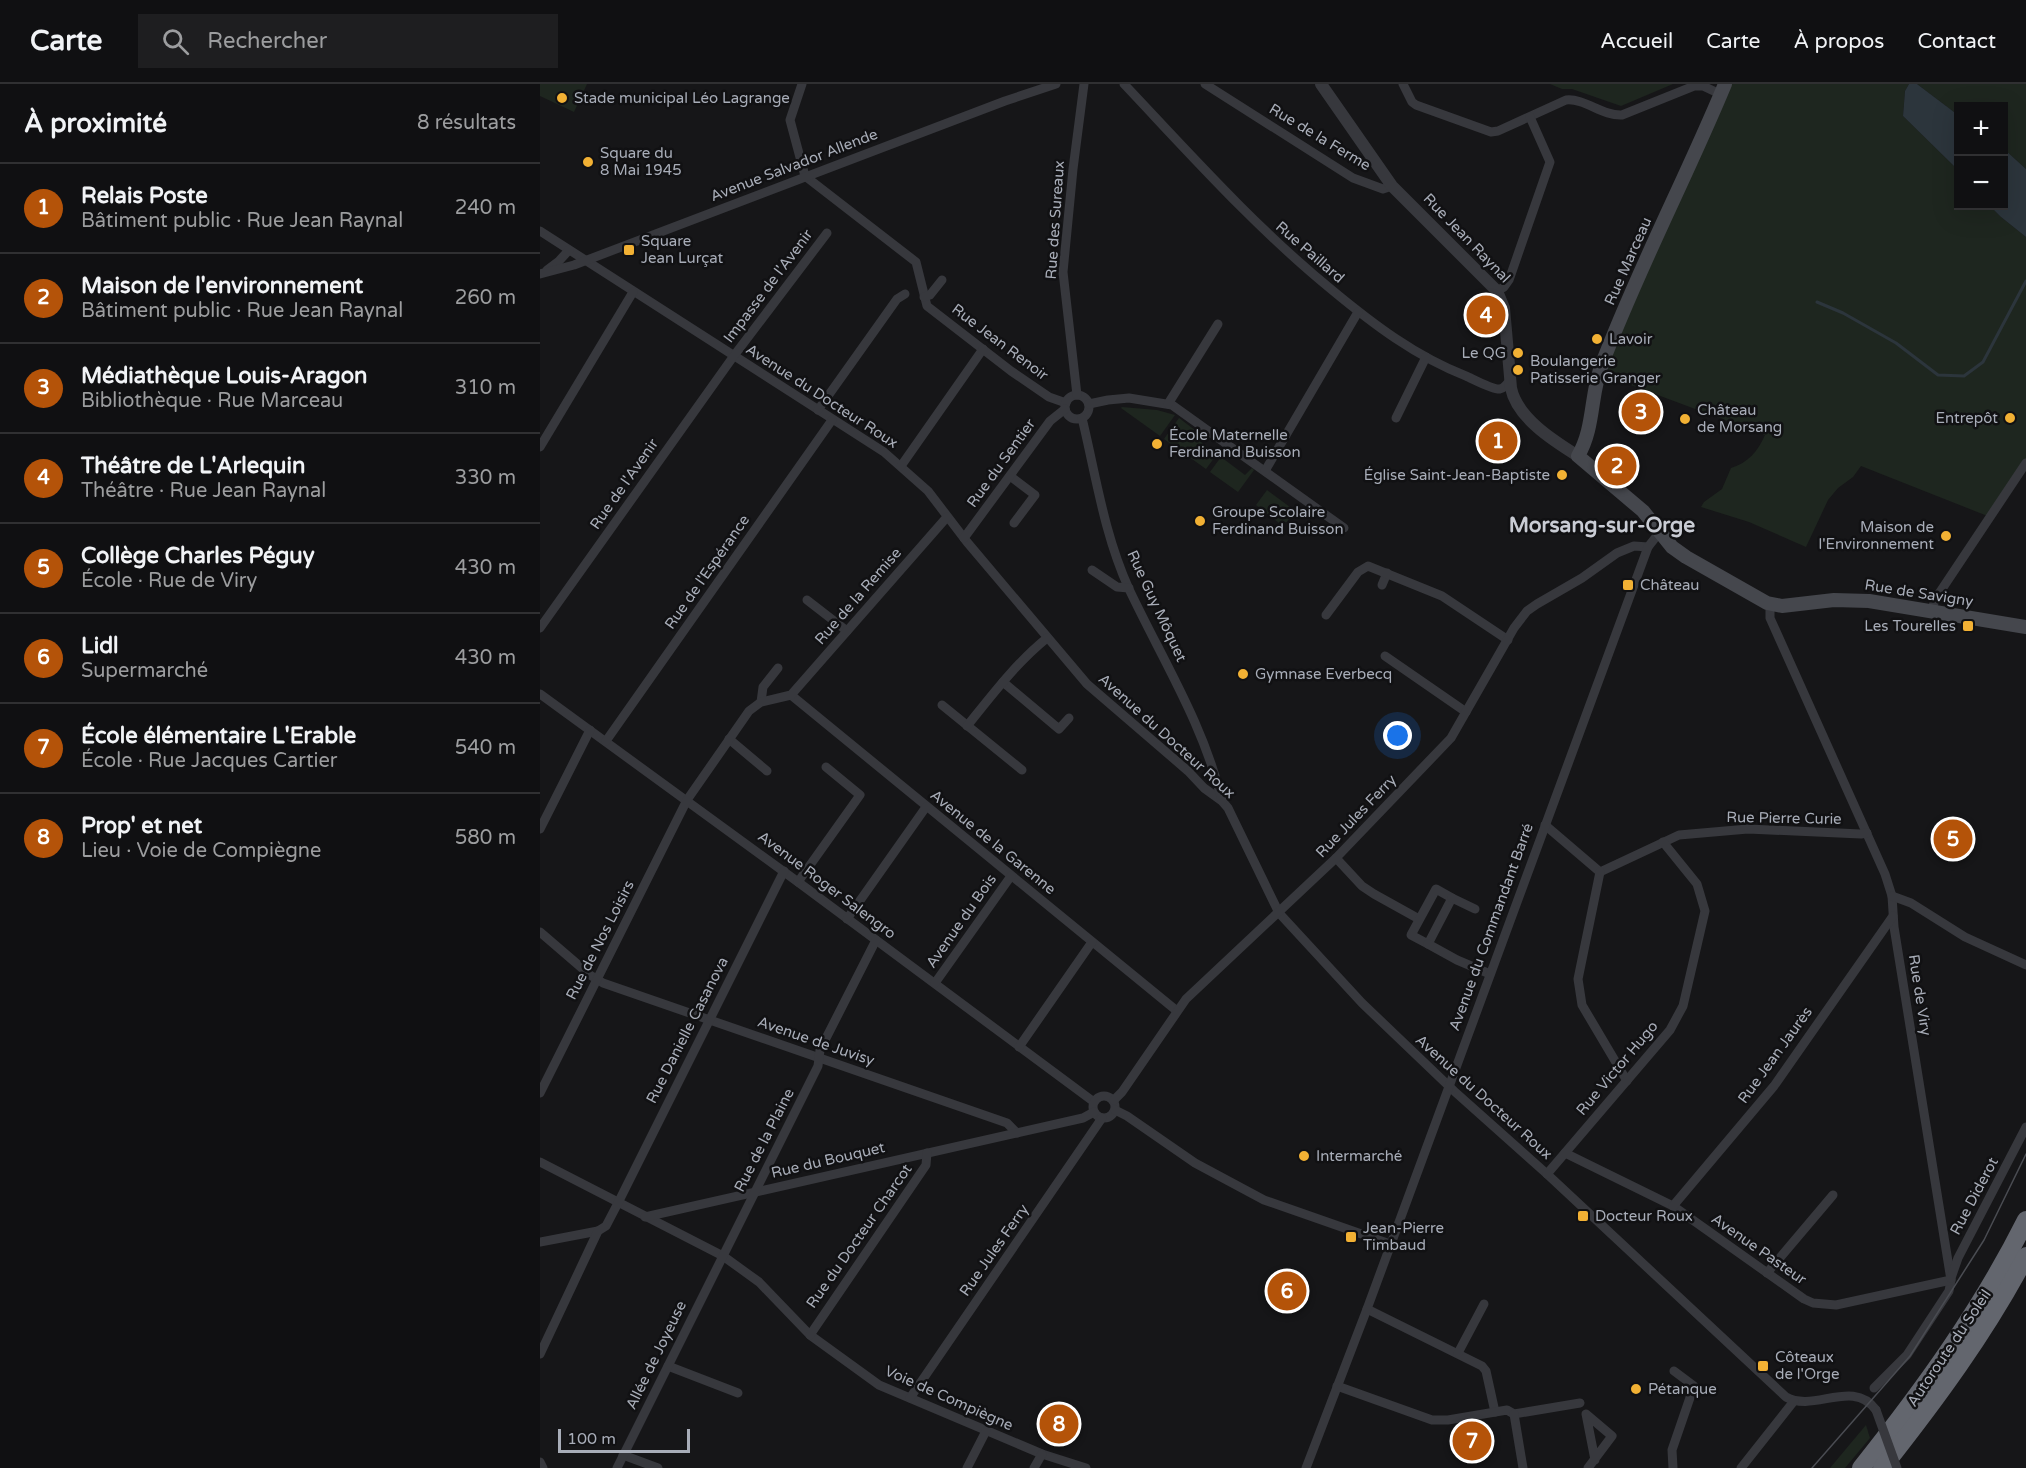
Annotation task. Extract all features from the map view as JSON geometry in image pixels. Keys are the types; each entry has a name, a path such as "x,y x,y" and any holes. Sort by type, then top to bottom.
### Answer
{"highway":[{"name":"Autoroute du Soleil","path":"1861,1468 1920,1393 1960,1337 2000,1270 2026,1220"},
{"name":"Autoroute du Soleil","path":"1882,1468 1973,1347 2026,1256"}],"main road":[{"name":"Rue Marceau","path":"1578,456 1584,446 1591,422 1600,366 1723,89"},
{"name":"Rue Jean Raynal","path":"1578,456 1643,511 1672,547 1754,598 1770,604"},
{"name":"Rue de Savigny","path":"1770,604 1782,606 1834,600 1862,600 2026,627"}],"street":[{"path":"802,84 790,120 805,176"},
{"name":"Avenue Salvador Allende","path":"541,273 586,260 1005,101 1056,84"},
{"name":"Rue des Sureaux","path":"1077,395 1063,272 1084,84"},
{"name":"Rue Paillard","path":"1124,84 1257,225 1358,312 1406,346 1458,373 1497,388 1505,386 1510,380"},
{"name":"Rue de la Ferme","path":"1205,84 1353,178 1383,189 1392,186"},
{"name":"Rue Jean Raynal","path":"1321,84 1392,186 1497,291 1504,308 1510,380 1515,401 1548,437 1578,456"},
{"path":"1403,84 1412,102 1416,105 1484,130 1498,131 1571,99 1610,115 1622,116 1694,86 1723,89"},
{"path":"1497,291 1509,280 1550,162 1530,117"},
{"name":"Rue Jean Renoir","path":"805,176 916,262 927,306 1049,397 1065,406"},
{"name":"Avenue du Docteur Roux","path":"540,231 884,452 928,491 964,538 1087,684 1228,808 1279,913 1362,1003 1448,1085 1794,1401"},
{"name":"Impasse de l'Avenir","path":"733,357 827,233"},
{"name":"Avenue Salvador Allende","path":"541,273 560,261 569,249"},
{"path":"924,297 930,295 942,280"},
{"path":"540,447 633,292"},
{"path":"818,410 897,299 905,294"},
{"path":"1265,471 1358,312"},
{"path":"1168,404 1218,324"},
{"path":"900,466 983,349"},
{"name":"Rue de l'Avenir","path":"540,628 733,357"},
{"path":"1396,418 1426,357"},
{"path":"1077,395 1084,397 1089,404 1088,412 1082,418 1071,418 1065,406 1070,397 1077,395"},
{"path":"1089,404 1108,399 1129,398 1168,404 1182,410 1344,528"},
{"name":"Rue du Sentier","path":"964,538 1050,421 1065,406"},
{"name":"Rue Guy Môquet","path":"1082,418 1103,515 1129,588 1178,684 1212,764 1222,801"},
{"name":"Rue de l'Espérance","path":"606,741 832,420"},
{"path":"1931,611 1936,598 2026,463"},
{"path":"1010,476 1035,495 1014,523"},
{"name":"Rue de la Remise","path":"791,695 947,517"},
{"name":"Avenue du Commandant Barré","path":"1306,1468 1648,547 1659,533"},
{"name":"Rue Jules Ferry","path":"1114,1105 1186,999 1336,858 1451,738 1508,640 1527,612 1591,572 1612,556 1634,546 1648,547"},
{"path":"1326,615 1362,569 1368,566 1442,596 1508,640"},
{"path":"1092,570 1118,587 1129,588"},
{"path":"1382,585 1387,573"},
{"path":"807,600 847,631"},
{"name":"Rue de Viry","path":"1770,604 1770,618 1867,833 1892,896 1893,916 1951,1280"},
{"path":"967,726 1003,682 1047,638"},
{"path":"1385,656 1466,712"},
{"path":"778,668 763,687 761,702 791,695"},
{"path":"1003,682 1059,729 1069,718"},
{"name":"Avenue Roger Salengro","path":"540,694 935,984 1019,1047 1097,1111"},
{"name":"Avenue de la Garenne","path":"791,695 1177,1011"},
{"name":"Rue de Nos Loisirs","path":"540,1093 687,800 749,711 761,702"},
{"path":"942,705 1022,770"},
{"path":"540,829 590,730"},
{"path":"729,739 767,771"},
{"path":"798,882 860,795 826,766"},
{"path":"847,919 926,807"},
{"path":"1545,825 1600,872 1578,979 1582,1005 1627,1081"},
{"name":"Rue Pierre Curie","path":"1600,872 1679,835 1748,829 1867,833"},
{"name":"Rue Victor Hugo","path":"1547,1174 1670,1030 1683,1006 1704,911 1697,884 1663,842"},
{"path":"1336,858 1362,886 1419,919"},
{"name":"Rue Danielle Casanova","path":"540,1354 598,1232 606,1226 618,1203 784,871"},
{"name":"Avenue du Bois","path":"935,984 1011,876"},
{"path":"1475,909 1436,889 1411,935 1457,960 1490,974"},
{"path":"1892,896 1911,903 1965,937 2026,965"},
{"path":"1428,944 1452,898"},
{"name":"Rue Jean Jaurès","path":"1673,1206 1774,1086 1893,916"},
{"name":"Avenue de Juvisy","path":"540,932 597,981 1007,1123 1017,1132"},
{"name":"Rue de la Plaine","path":"723,1256 818,1066 820,1050 876,940"},
{"path":"1019,1047 1092,942"},
{"path":"1017,1132 1083,1118 1097,1111 1104,1096 1127,1116 1195,1163 1263,1200 1390,1244"},
{"path":"1097,1111 1112,1116 1114,1105"},
{"name":"Rue Jules Ferry","path":"910,1398 1097,1111"},
{"name":"Rue Diderot","path":"1951,1280 1958,1258 2026,1127"},
{"name":"Rue du Bouquet","path":"645,1217 1017,1132"},
{"name":"Rue du Docteur Charcot","path":"810,1335 926,1165 927,1152"},
{"name":"Avenue Pasteur","path":"1565,1152 1673,1206 1804,1299 1814,1303 1825,1305 1847,1303 1951,1280"},
{"name":"Voie de Compiègne","path":"540,1162 723,1256 759,1282 810,1335 879,1385 1042,1454 1086,1468"},
{"path":"1767,1273 1833,1195"},
{"path":"540,1242 598,1232"},
{"name":"Allée de Joyeuse","path":"617,1468 723,1256"},
{"path":"1874,1388 1907,1355 1949,1291 1951,1280"},
{"path":"1458,1353 1484,1304"},
{"path":"1366,1309 1477,1362 1486,1371 1495,1412"},
{"path":"668,1366 738,1393"},
{"path":"1673,1468 1672,1450 1694,1386 1674,1371"},
{"path":"1337,1386 1432,1420 1448,1420 1507,1410 1514,1414 1580,1403"},
{"path":"1741,1468 1794,1401 1802,1403 1849,1395 1864,1400 1876,1410 1897,1468"},
{"path":"1514,1414 1523,1468"},
{"path":"967,1468 986,1431"},
{"path":"1034,1468 1042,1454"},
{"path":"623,1455 658,1468"},
{"path":"1588,1468 1595,1460"},
{"path":"540,1462 543,1468"}],"shaded area":[{"name":"Stade municipal Léo Lagrange","path":"540,84 587,84 574,112 540,96"},
{"path":"1550,84 1673,84 1621,106"},
{"path":"1729,84 1909,84 1905,91 1903,116 1954,166 1954,210 1994,210 2026,237 2026,463 1990,517 1861,466 1853,477 1838,488 1828,500 1806,547 1749,522 1701,507 1704,502 1722,489 1731,468 1752,456 1765,435 1604,375 1615,343"},
{"path":"1909,84 1917,84 1954,112 1954,166 1903,116 1905,91"},
{"path":"1917,84 2026,84 2026,169 2008,153 2008,102 1954,102 1954,112"},
{"path":"2008,153 2026,169 2026,237 1994,210 2008,210"},
{"path":"1122,407 1157,410 1175,415 1160,436"},
{"path":"1179,418 1200,434 1197,439 1217,454 1206,469 1164,439"},
{"path":"1221,457 1245,475 1252,468 1254,470 1238,492 1210,472"},
{"path":"1267,490 1294,510 1287,522 1279,523 1256,505"},
{"path":"1866,1425 1870,1438 1845,1468 1830,1468"}],"waterway":[{"path":"1817,302 1843,313 1896,343 1938,375 1964,376 1983,362 2026,281"}],"tram line":[{"path":"1812,1468 1910,1356 1984,1240 2026,1154"}],"place":[{"name":"Stade municipal Léo Lagrange","path":"562,98"},
{"name":"Square du 8 Mai 1945","path":"588,162"},
{"name":"Square Jean Lurçat","path":"629,250"},
{"name":"Théâtre de L'Arlequin","path":"1486,315"},
{"name":"Lavoir","path":"1597,339"},
{"name":"Le QG","path":"1518,353"},
{"name":"Boulangerie Patisserie Granger","path":"1518,370"},
{"name":"Médiathèque Louis-Aragon","path":"1641,412"},
{"name":"Entrepôt","path":"2010,418"},
{"name":"Château de Morsang","path":"1685,419"},
{"name":"Relais Poste","path":"1498,441"},
{"name":"École Maternelle Ferdinand Buisson","path":"1157,444"},
{"name":"Maison de l'environnement","path":"1617,466"},
{"name":"Église Saint-Jean-Baptiste","path":"1562,475"},
{"name":"Groupe Scolaire Ferdinand Buisson","path":"1200,521"},
{"name":"Maison de l'Environnement","path":"1946,536"},
{"name":"Château","path":"1628,585"},
{"name":"Les Tourelles","path":"1968,626"},
{"name":"Gymnase Everbecq","path":"1243,674"},
{"name":"Collège Charles Péguy","path":"1953,839"},
{"name":"Intermarché","path":"1304,1156"},
{"name":"Docteur Roux","path":"1583,1216"},
{"name":"Jean-Pierre Timbaud","path":"1351,1237"},
{"name":"Lidl","path":"1287,1291"},
{"name":"Côteaux de l'Orge","path":"1763,1366"},
{"name":"Pétanque","path":"1636,1389"},
{"name":"Prop' et net","path":"1059,1424"},
{"name":"École élémentaire L'Erable","path":"1472,1441"}],"district":[{"name":"Morsang-sur-Orge","path":"1602,525"}]}
